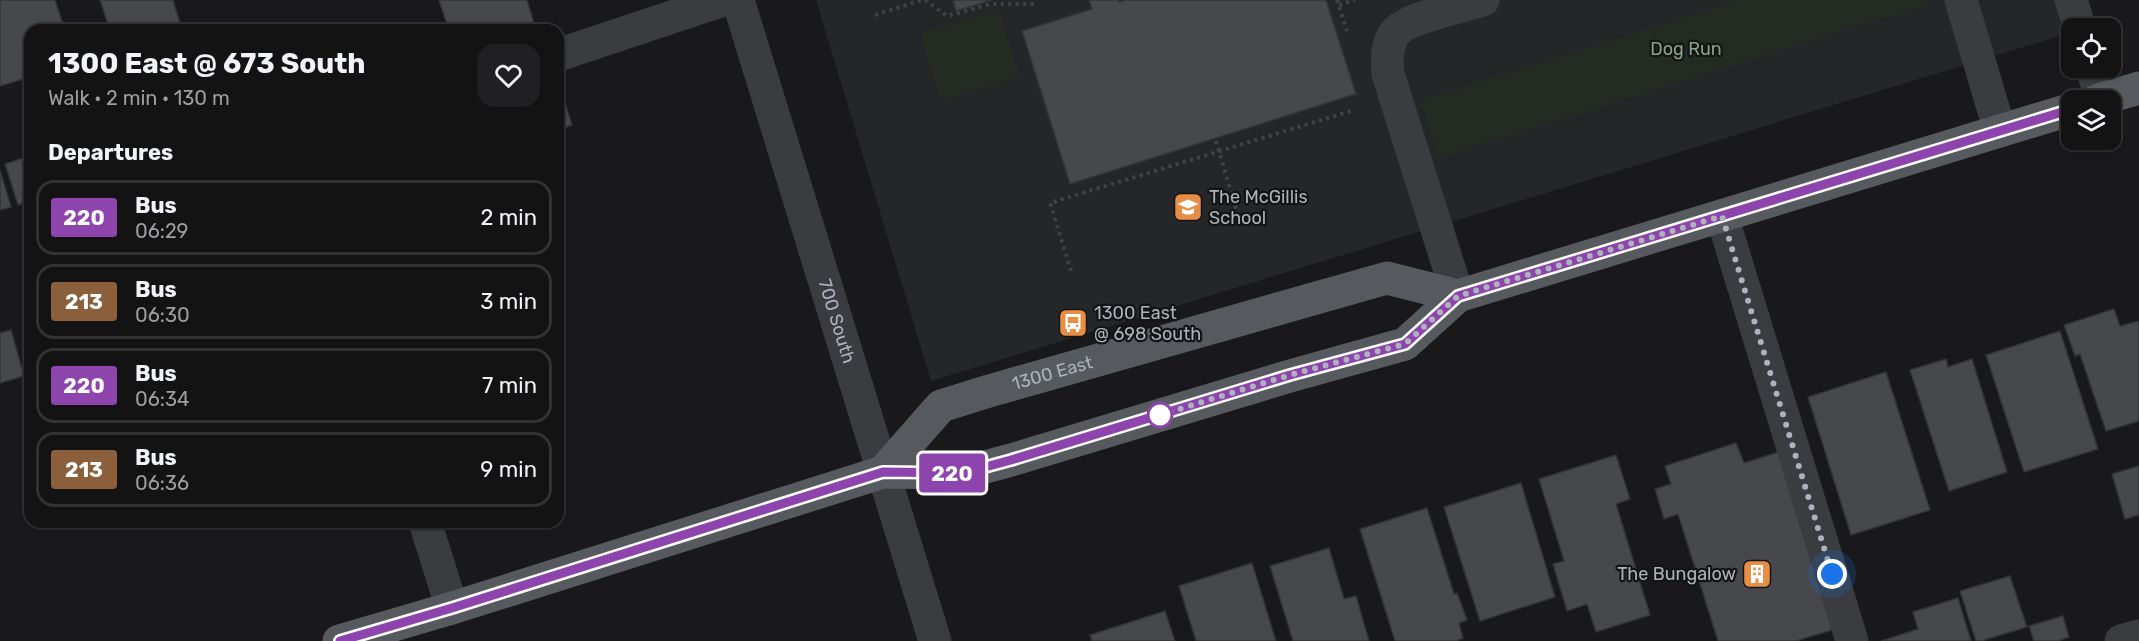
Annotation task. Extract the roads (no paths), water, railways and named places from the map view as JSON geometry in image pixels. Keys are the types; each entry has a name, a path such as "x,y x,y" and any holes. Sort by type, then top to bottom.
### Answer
{"main road":[{"path":"2121,94 2139,88"},
{"path":"339,641 452,608 883,472 963,473 1290,375 1405,344 1458,296 2061,112"},
{"name":"1300 East","path":"883,472 941,406 989,391 1387,278 1458,296"}],"street":[{"path":"564,53 723,0"},
{"name":"700 South","path":"738,0 935,641"},
{"path":"1458,296 1388,74 1387,50 1395,32 1406,23 1483,0"},
{"path":"1961,0 2000,131"},
{"path":"2071,0 2077,18"},
{"path":"1722,216 1852,641"},
{"path":"427,528 452,608"},
{"path":"2121,641 2139,636"}],"place":[{"name":"The McGillis School","path":"1188,207"},
{"name":"1300 East @ 698 South","path":"1073,323"},
{"name":"The Bungalow","path":"1757,574"}],"park label":[{"name":"Dog Run","path":"1686,49"}]}
